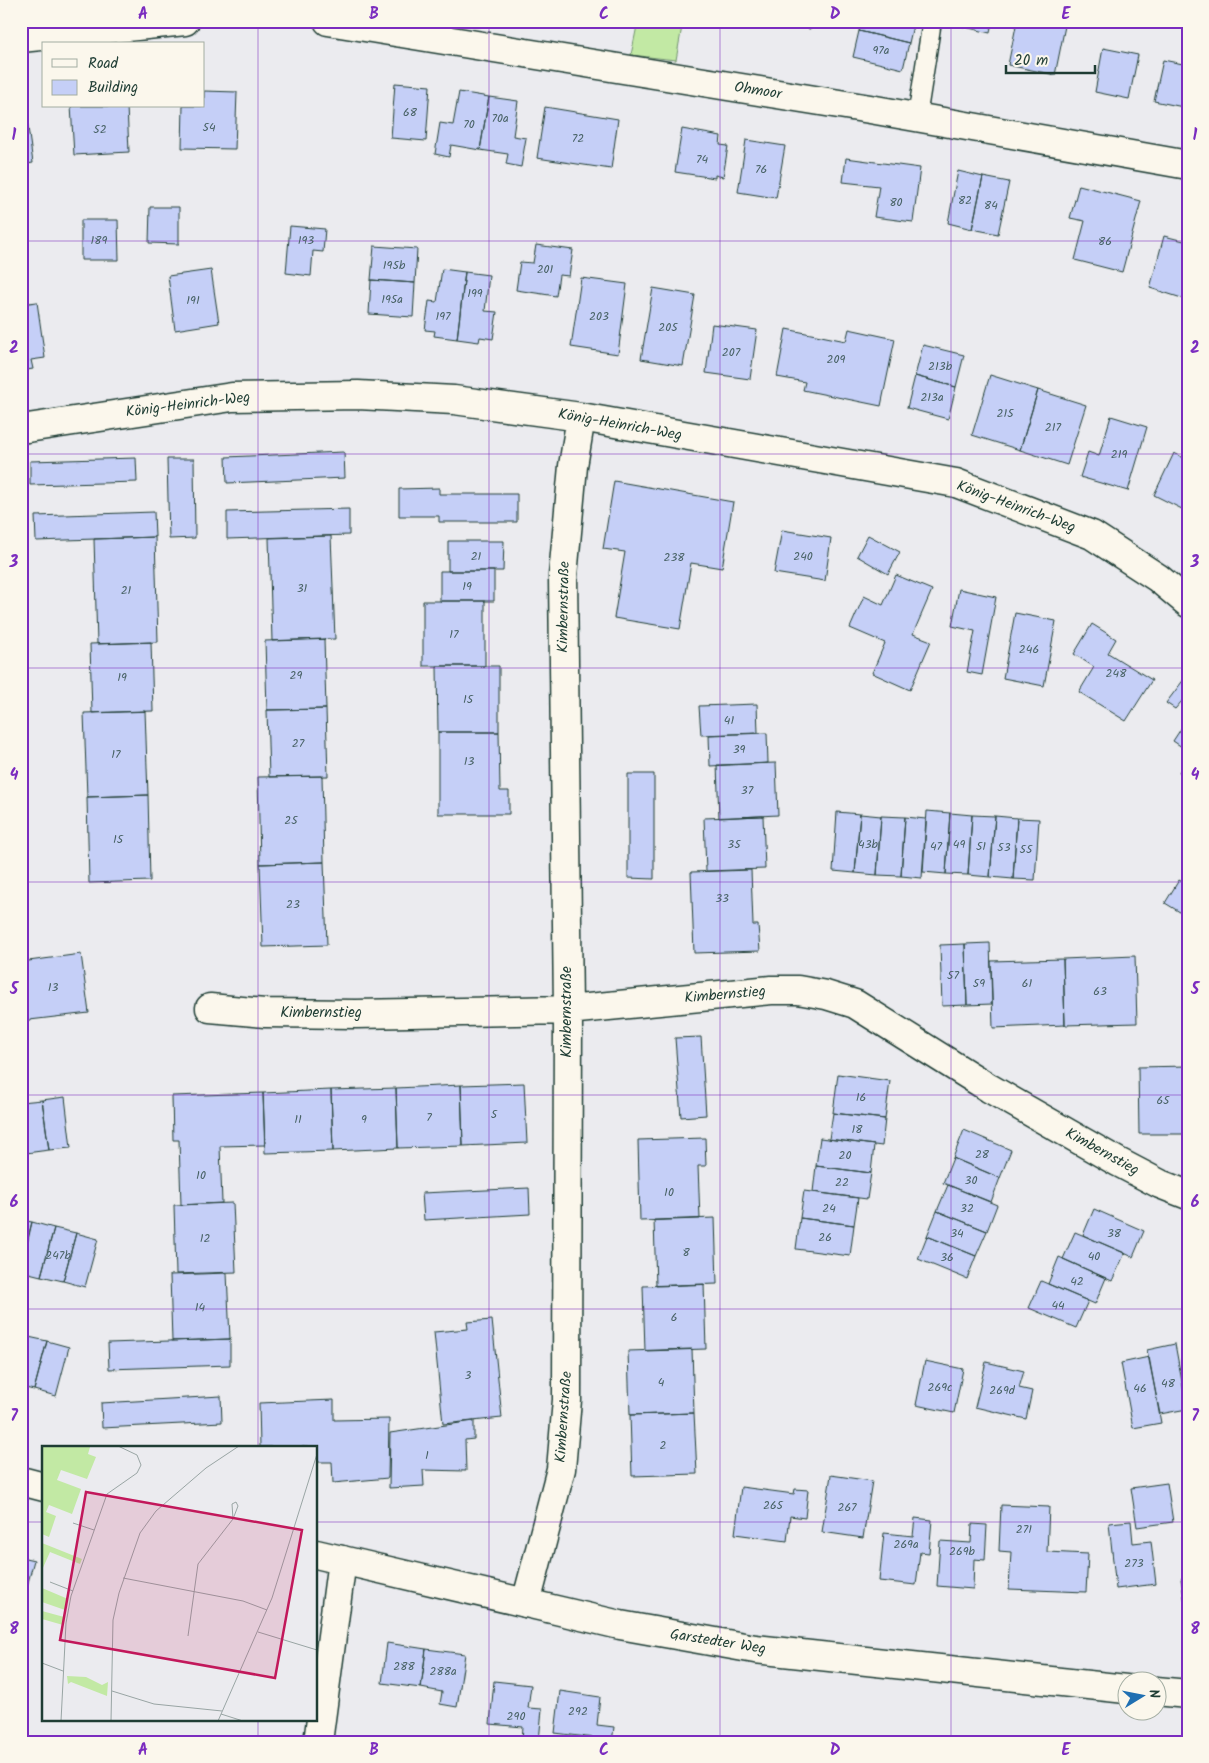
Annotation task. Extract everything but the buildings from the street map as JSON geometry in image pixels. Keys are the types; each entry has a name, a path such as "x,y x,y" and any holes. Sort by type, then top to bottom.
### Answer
{"street":[{"path":"21,38 185,21"},
{"name":"Ohmoor","path":"328,21 411,27 1188,165"},
{"name":"König-Heinrich-Weg","path":"21,430 232,397 358,395 454,400 581,417 956,483 1092,535 1158,578 1188,603"},
{"name":"Kimbernstraße","path":"526,1603 561,1469 567,1400 568,1010 563,576 573,466 581,417"},
{"name":"Kimbernstieg","path":"210,1008 265,1013 347,1014 568,1010 772,990 798,990 826,995 854,1004 989,1088 1118,1162 1188,1195"},
{"path":"21,1481 42,1486"},
{"path":"318,1742 329,1557"},
{"name":"Garstedter Weg","path":"329,1557 628,1627 755,1650 1116,1688"},
{"path":"1166,1693 1188,1694"}],"lane":[{"path":"917,117 932,21"}],"green space":[{"path":"638,21 683,21 676,60 631,55"}]}
